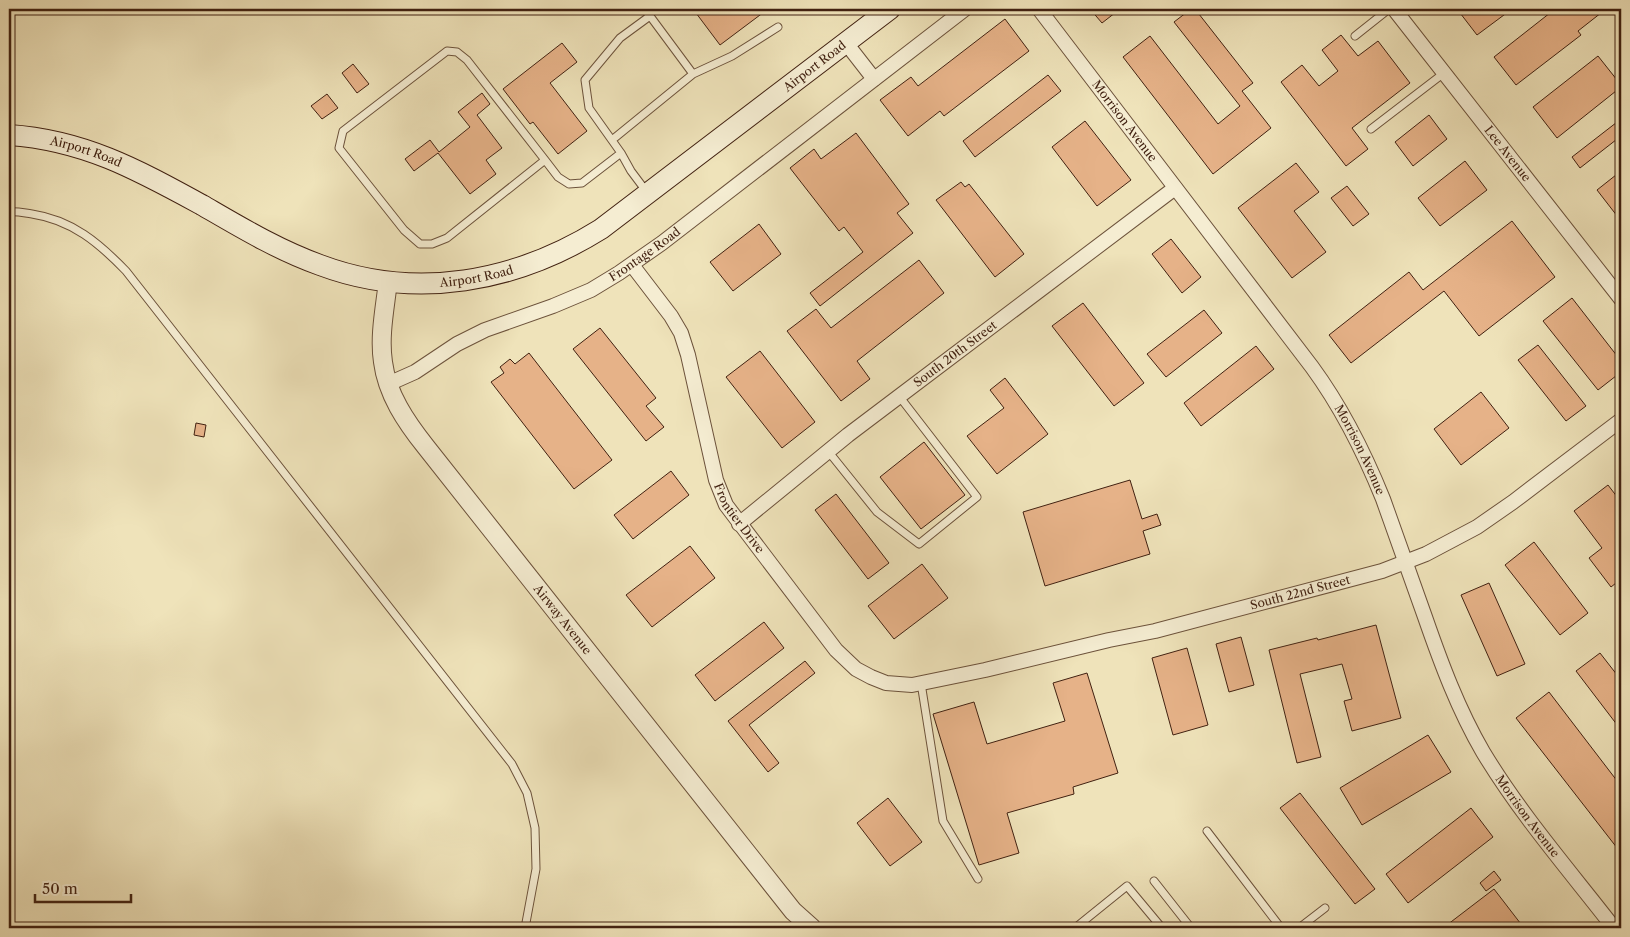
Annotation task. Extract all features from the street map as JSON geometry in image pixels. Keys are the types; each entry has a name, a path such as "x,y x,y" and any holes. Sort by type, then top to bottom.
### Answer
{"main road":[{"name":"Airport Road","path":"9,135 47,140 97,153 147,175 276,246 301,258 344,273 388,281 418,283 449,283 484,278 522,268 551,257 587,238 611,222 890,9"}],"street":[{"name":"Frontage Road","path":"388,384 415,372 480,332 578,296 632,265 965,9"},
{"name":"Morrison Avenue","path":"1039,9 1312,367 1337,403 1373,473 1447,677 1462,712 1483,751 1519,806 1614,928"},
{"name":"Lee Avenue","path":"1394,9 1621,299"},
{"path":"846,42 874,79"},
{"name":"South 20th Street","path":"739,524 899,396 1175,188"},
{"name":"Frontier Drive","path":"632,265 668,312 681,333 688,355 716,480 723,501 739,524 836,650 846,660 871,677 886,683 902,685 942,679"},
{"name":"Airway Avenue","path":"388,281 382,348 383,363 388,384 398,407 420,440 793,911 812,928"},
{"name":"South 22nd Street","path":"942,679 1155,631 1382,571 1442,546 1494,516 1621,420"}],"lane":[{"path":"644,9 693,74"},
{"path":"1355,36 1390,9"},
{"path":"648,194 589,108 585,80 620,38 650,16"},
{"path":"612,140 693,74 732,56 778,28"},
{"path":"545,160 447,238 432,244 420,244 404,230 339,148 343,131 447,51 457,52 467,60 558,176 569,184 582,183 621,153"},
{"path":"1371,130 1444,73"},
{"path":"9,212 47,216 78,229 105,249 126,271 512,764 527,793 535,828 536,869 525,928"},
{"path":"828,451 877,512 919,544 977,497 899,396"},
{"path":"921,683 942,821 978,879"},
{"path":"1206,830 1281,928"},
{"path":"1154,881 1191,928"},
{"path":"1075,928 1127,886 1162,928"},
{"path":"1299,928 1325,908"}],"building":[{"path":"693,9 768,9 720,45"},
{"path":"1090,9 1120,9 1102,23"},
{"path":"1191,9 1195,9 1253,83 1242,91 1271,128 1213,174 1123,57 1150,36 1218,124 1240,106 1174,22"},
{"path":"1457,9 1512,9 1477,35"},
{"path":"1555,9 1606,9 1578,31 1581,35 1516,85 1494,57"},
{"path":"1005,19 1029,51 944,116 940,111 908,136 880,100 911,77 918,86"},
{"path":"1341,35 1358,56 1378,41 1410,83 1352,128 1368,149 1346,166 1281,82 1302,65 1319,86 1338,71 1322,50"},
{"path":"562,43 577,62 550,83 587,131 558,154 533,122 530,124 503,89"},
{"path":"1598,56 1621,87 1557,138 1533,107"},
{"path":"353,64 369,84 357,93 342,73"},
{"path":"1048,75 1061,91 975,157 963,141"},
{"path":"482,93 490,104 477,115 502,148 486,160 496,174 470,194 438,153 414,171 405,159 430,140 439,152 470,127 458,112"},
{"path":"327,94 338,108 322,119 311,106"},
{"path":"1429,115 1447,139 1413,166 1395,142"},
{"path":"1621,119 1621,136 1580,168 1572,157"},
{"path":"1085,121 1131,180 1097,206 1052,147"},
{"path":"856,133 909,204 897,213 913,233 820,306 810,293 863,252 844,227 839,231 790,168 814,149 821,159"},
{"path":"1465,161 1487,190 1440,226 1418,198"},
{"path":"1296,163 1319,192 1294,211 1326,252 1292,278 1238,208"},
{"path":"1621,171 1621,221 1597,190"},
{"path":"961,182 965,187 969,184 1024,254 995,277 936,200"},
{"path":"1347,186 1369,214 1353,226 1331,198"},
{"path":"1512,221 1555,277 1479,336 1444,291 1351,363 1329,335 1409,272 1423,290"},
{"path":"759,224 781,254 733,291 710,262"},
{"path":"1171,239 1201,277 1182,293 1152,254"},
{"path":"919,260 944,293 857,361 870,379 841,401 787,331 816,309 831,328"},
{"path":"1572,298 1621,361 1621,372 1598,390 1543,321"},
{"path":"1083,303 1144,383 1114,406 1052,326"},
{"path":"1204,310 1222,333 1166,377 1147,354"},
{"path":"600,328 656,398 646,406 664,427 646,441 573,349"},
{"path":"1538,345 1586,406 1566,421 1518,360"},
{"path":"1256,346 1274,369 1201,426 1184,403"},
{"path":"760,351 815,422 782,448 726,377"},
{"path":"529,353 612,460 574,489 491,382 504,373 500,367 510,359 515,364"},
{"path":"1005,378 1048,434 997,474 967,436 1004,408 990,390"},
{"path":"1481,392 1509,428 1461,465 1434,429"},
{"path":"196,423 206,425 204,437 194,435"},
{"path":"924,442 965,495 921,529 880,477"},
{"path":"671,471 689,495 633,539 614,515"},
{"path":"1130,480 1142,519 1157,514 1161,525 1143,531 1150,554 1045,586 1023,512"},
{"path":"1608,485 1621,502 1621,579 1611,587 1589,558 1602,548 1574,511"},
{"path":"836,494 889,563 868,579 815,510"},
{"path":"1534,542 1588,613 1560,635 1505,565"},
{"path":"690,546 715,578 652,627 626,595"},
{"path":"922,564 948,598 894,639 868,606"},
{"path":"1489,583 1525,664 1497,676 1461,595"},
{"path":"764,622 784,648 715,701 695,675"},
{"path":"1376,625 1401,718 1352,731 1344,701 1352,699 1342,664 1300,674 1321,757 1297,763 1269,650"},
{"path":"1241,637 1254,685 1229,692 1216,644"},
{"path":"1187,648 1208,725 1173,735 1152,658"},
{"path":"1600,653 1621,680 1621,730 1576,671"},
{"path":"805,661 815,673 749,725 779,763 768,772 728,721"},
{"path":"1087,673 1118,773 1073,787 1074,794 1007,813 1019,853 979,865 933,714 974,702 987,744 1065,721 1053,683"},
{"path":"1549,692 1621,786 1621,853 1516,718"},
{"path":"1428,735 1451,772 1362,825 1340,788"},
{"path":"1300,793 1375,889 1355,904 1280,808"},
{"path":"888,798 922,842 890,866 857,823"},
{"path":"1471,808 1493,837 1408,903 1386,874"},
{"path":"1494,871 1501,880 1486,891 1480,883"},
{"path":"1494,889 1524,928 1443,928"}]}
